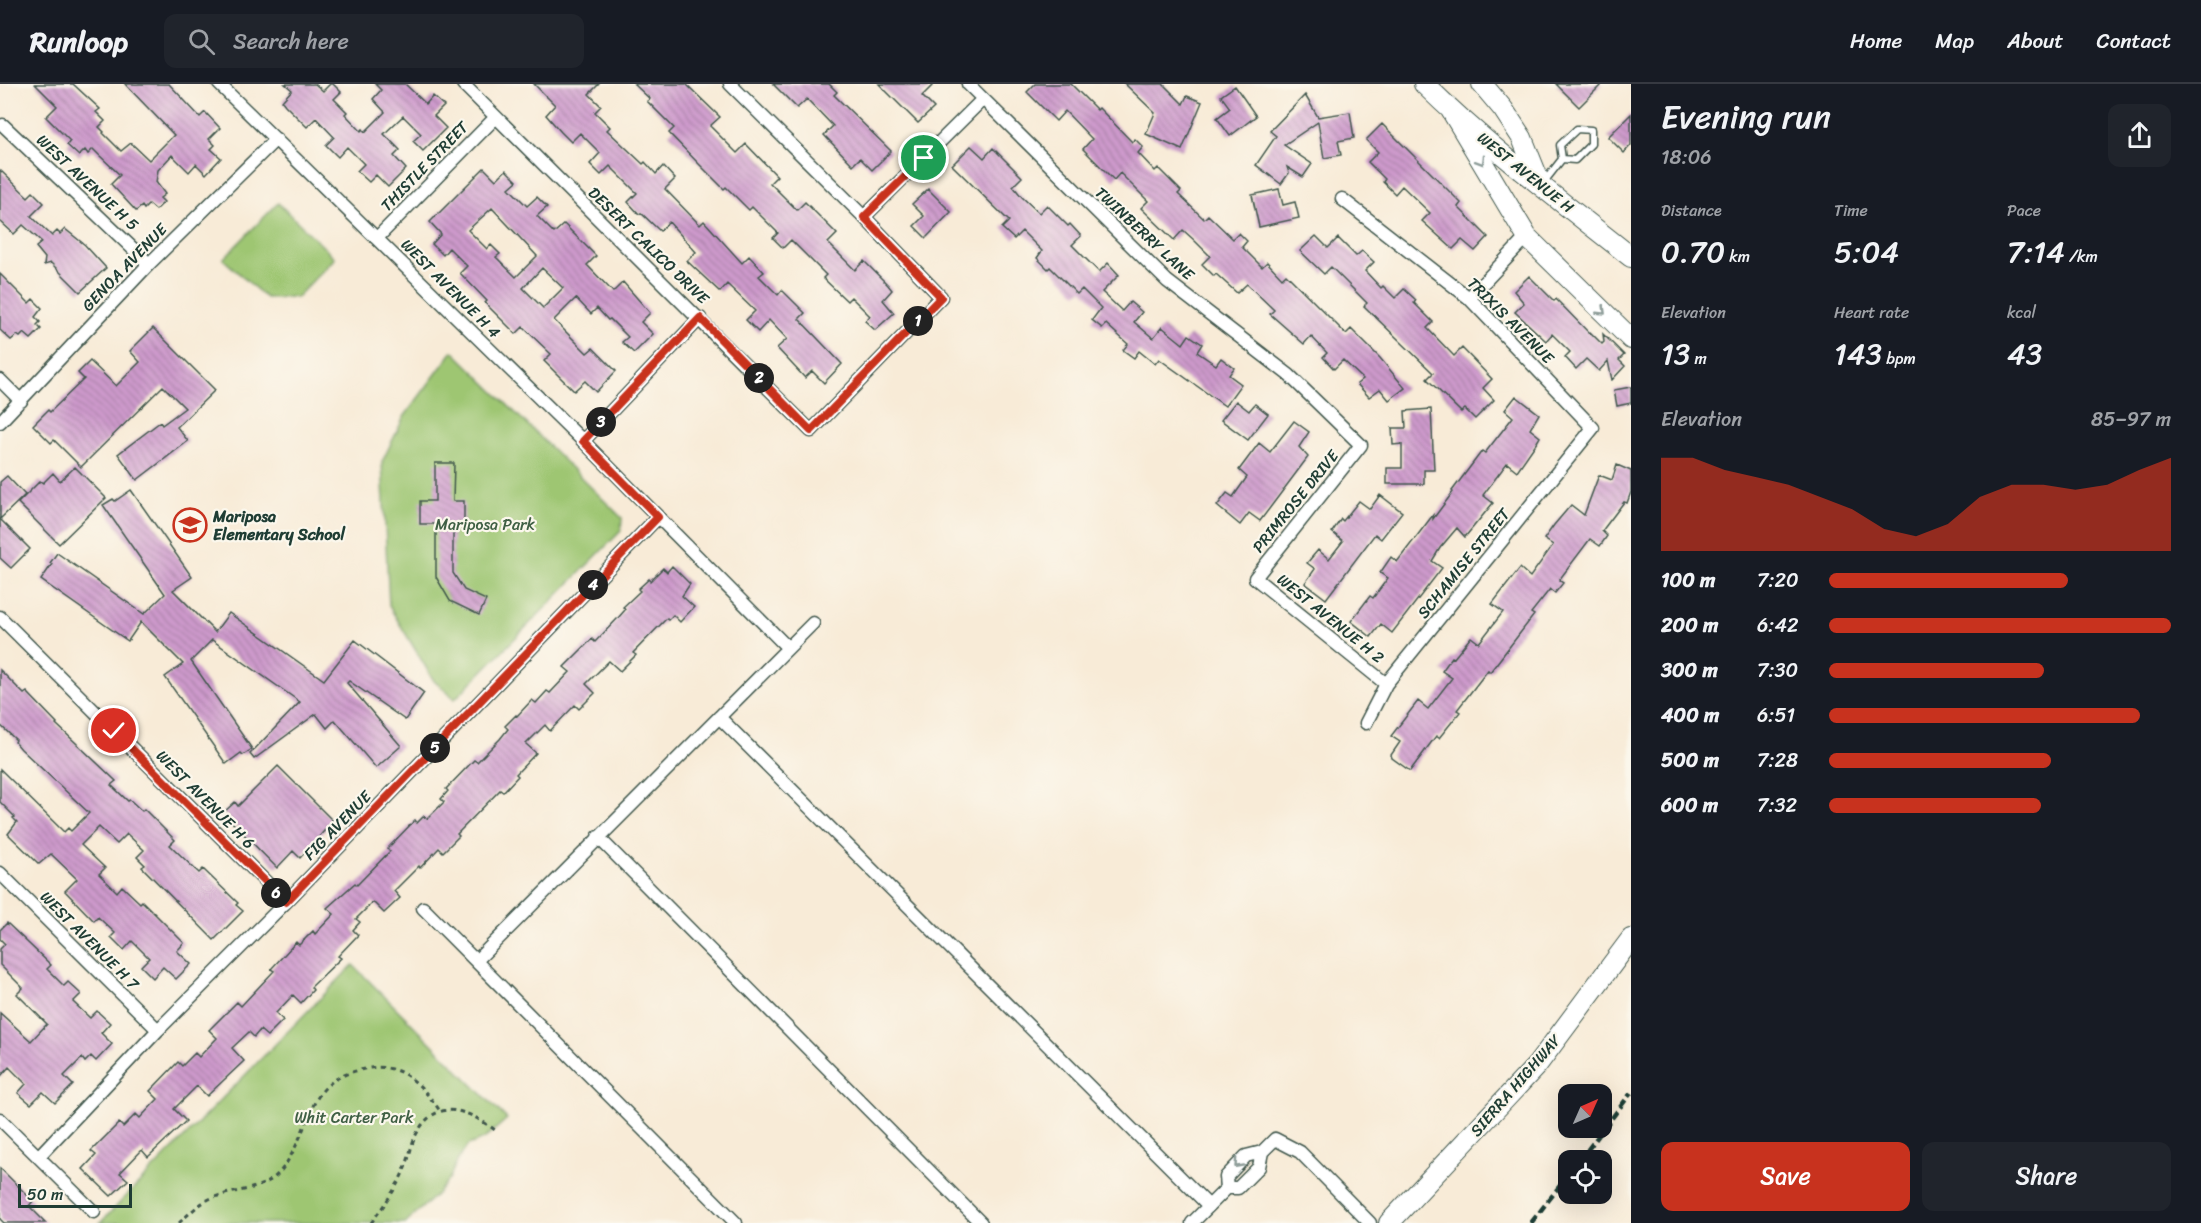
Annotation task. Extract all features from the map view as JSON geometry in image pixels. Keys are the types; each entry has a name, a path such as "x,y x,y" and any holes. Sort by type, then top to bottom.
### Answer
{"main road":[{"name":"WEST AVENUE H","path":"1424,84 1451,110 1631,257"},
{"path":"1482,84 1503,109 1522,138 1541,185"},
{"path":"1451,110 1527,237 1631,339"},
{"name":"SIERRA HIGHWAY","path":"1389,1223 1537,1065 1631,939"}],"street":[{"name":"WEST AVENUE H 4","path":"219,84 583,441 788,648"},
{"name":"DESERT CALICO DRIVE","path":"463,84 811,431 941,297 864,217"},
{"path":"730,84 864,217 983,99"},
{"name":"TWINBERRY LANE","path":"968,84 1167,281 1289,375 1360,445"},
{"name":"THISTLE STREET","path":"377,238 495,118"},
{"name":"WEST AVENUE H 5","path":"3,125 149,264"},
{"name":"GENOA AVENUE","path":"0,422 149,264 276,140"},
{"name":"TRIXIS AVENUE","path":"1342,199 1469,298 1593,428"},
{"path":"1469,298 1527,237"},
{"path":"583,441 700,318"},
{"path":"0,380 21,401"},
{"name":"SCHAMISE STREET","path":"1366,723 1386,684 1593,428"},
{"name":"PRIMROSE DRIVE","path":"1255,578 1360,445"},
{"name":"FIG AVENUE","path":"39,1156 158,1030 286,902 658,517"},
{"name":"WEST AVENUE H 2","path":"1255,578 1386,684"},
{"name":"WEST AVENUE H 6","path":"0,617 286,902"},
{"path":"476,961 813,623"},
{"path":"719,717 1209,1206"},
{"path":"598,837 981,1223"},
{"name":"WEST AVENUE H 7","path":"0,873 158,1030"},
{"path":"423,908 736,1223"},
{"path":"0,1119 94,1212"},
{"path":"1192,1223 1227,1188 1226,1177 1246,1156 1262,1152 1275,1139 1300,1152 1370,1223"}],"lane":[{"path":"1541,185 1562,159 1560,145 1577,129 1592,130 1591,144 1575,160 1562,159"}],"path":[{"path":"179,1223 192,1210 211,1198 270,1181 285,1166 299,1142 306,1118 316,1098 330,1082 352,1071 376,1067 400,1071 423,1088 440,1111"},
{"path":"371,1223 392,1194 405,1169 417,1133 426,1119 440,1111 456,1110 478,1118 495,1130"}],"green space":[{"path":"278,203 335,258 297,297 266,298 223,259"},
{"name":"Mariposa Park","path":"453,351 622,518 621,531 455,699 434,681 389,606 382,462 404,417"},
{"name":"Whit Carter Park","path":"353,965 507,1119 484,1139 468,1145 449,1179 436,1195 405,1223 100,1223"}],"building":[{"path":"35,84 73,84 100,109 96,112 105,121 99,127 121,151 131,143 149,160 174,135 125,84 169,84 200,117 205,112 220,128 209,139 215,145 211,149 221,158 206,174 196,164 189,172 172,155 158,170 156,182 165,194 160,198 164,202 156,210 149,204 144,209 142,206 136,211 111,184 120,175 93,149 88,154 85,150 79,156 67,145 70,141 46,117 57,106"},
{"path":"285,84 315,84 323,91 333,84 341,92 334,99 347,112 345,114 361,131 363,129 365,132 385,112 373,99 381,90 375,84 405,84 426,104 433,96 444,106 434,116 446,128 423,151 413,141 421,134 403,116 384,134 400,150 394,156 406,169 388,187 376,175 369,182 357,171 364,164 347,147 338,157 326,145 334,137 316,118 307,127 285,105 282,101 292,90"},
{"path":"534,84 599,84 589,94 601,106 595,112 610,127 607,130 656,174 663,166 675,179 665,189 700,225 704,221 742,263 749,256 764,272 759,276 778,295 782,290 805,313 799,319 842,364 824,383 812,371 805,378 777,348 787,339 769,320 758,332 746,320 755,311 727,284 720,292 687,261 696,252 669,222 660,231 641,213 639,214 628,202 637,193 610,166 601,175 590,164 600,153 580,133 571,142 561,132 546,115 555,105"},
{"path":"634,84 686,84 720,117 710,126 737,153 746,144 777,176 770,183 797,210 805,202 837,234 828,243 855,270 864,261 888,285 892,290 883,300 894,313 875,330 865,321 870,316 851,297 847,301 823,278 826,275 791,240 783,248 773,238 778,233 752,207 749,210 699,164 669,133 674,128 647,101 650,99"},
{"path":"773,84 829,84 837,92 834,95 891,151 872,170 860,158 853,165 824,135 833,126 807,99 797,108"},
{"path":"879,84 934,84 922,96 934,108 918,123"},
{"path":"1035,84 1071,84 1097,110 1099,108 1132,142 1135,139 1143,147 1138,153 1155,171 1158,168 1181,191 1178,194 1204,219 1208,215 1233,239 1239,233 1247,241 1242,247 1262,267 1267,262 1282,278 1286,274 1346,334 1351,329 1380,358 1405,388 1389,400 1380,389 1369,397 1357,384 1363,379 1343,360 1334,369 1323,357 1327,353 1311,336 1304,344 1270,314 1274,310 1247,284 1237,293 1216,274 1214,276 1202,264 1210,256 1194,240 1183,230 1174,240 1141,208 1148,201 1120,173 1114,180 1083,149 1092,139 1065,111 1056,121 1027,92"},
{"path":"1125,84 1163,84 1183,104 1187,96 1202,102 1182,150 1146,134 1155,113"},
{"path":"1556,84 1602,84 1579,107"},
{"path":"1235,86 1256,116 1230,136 1217,118 1230,108 1221,96"},
{"path":"1305,95 1318,117 1350,112 1354,138 1338,141 1341,155 1324,158 1318,122 1284,145 1312,164 1303,177 1287,167 1289,173 1281,184 1256,165 1276,136 1270,131"},
{"path":"1631,114 1631,145 1624,153 1608,137"},
{"path":"1382,124 1461,203 1458,207 1488,237 1475,251 1462,240 1453,249 1422,221 1430,213 1402,186 1395,194 1383,182 1385,179 1368,162 1378,152 1366,140"},
{"path":"971,146 984,158 993,148 1022,177 1013,186 1022,197 1039,213 1047,205 1068,226 1070,224 1081,236 1072,245 1099,272 1108,263 1119,275 1102,292 1122,311 1130,302 1142,312 1134,322 1153,338 1162,327 1183,344 1189,335 1202,344 1197,352 1216,365 1221,358 1234,368 1229,375 1241,384 1225,406 1159,359 1155,364 1139,351 1134,358 1123,350 1128,344 1106,324 1102,328 1092,320 1101,308 1082,289 1077,294 1050,267 1048,269 1037,258 1042,251 1022,231 1014,239 1002,228 1009,221 952,165"},
{"path":"484,168 496,180 506,170 517,181 509,188 527,206 537,197 547,207 537,216 554,233 564,224 596,256 587,265 613,292 623,282 650,313 641,322 653,334 634,353 622,342 628,337 610,319 608,320 597,308 591,314 576,298 554,320 587,353 593,348 616,371 596,392 585,381 574,391 544,361 551,354 523,327 516,334 485,303 487,301 460,273 467,266 449,248 443,255 432,244 441,234 430,222","holes":["492,208 537,256 516,277 496,257 500,254 491,245 487,249 468,230","542,268 563,288 543,308 523,288"]},
{"path":"0,170 28,197 33,192 44,203 31,216 52,236 57,231 60,234 65,229 85,245 106,268 80,292 51,263 44,265 45,258 36,247 42,242 23,225 14,234 0,221"},
{"path":"928,189 951,212 926,238 914,226 924,216 912,204"},
{"path":"1279,189 1283,205 1295,202 1299,218 1259,227 1252,195"},
{"path":"1316,236 1328,248 1338,238 1356,256 1362,251 1374,262 1365,271 1381,288 1383,286 1395,298 1404,289 1433,322 1427,328 1454,356 1462,348 1492,379 1483,388 1494,400 1475,419 1465,409 1461,412 1427,379 1433,373 1364,306 1367,303 1331,267 1324,274 1300,251"},
{"path":"0,274 29,303 33,299 42,308 35,317 40,322 37,325 41,329 31,339 24,333 11,340 0,330"},
{"path":"1529,276 1602,344 1603,334 1624,355 1619,360 1625,366 1612,380 1608,361 1599,371 1586,359 1576,369 1565,357 1570,352 1552,334 1546,341 1515,312 1524,303 1514,291"},
{"path":"153,328 215,390 177,427 188,441 137,480 118,454 160,422 162,425 185,408 163,386 81,467 54,440 51,443 33,425 84,379 78,373 90,361 116,386 140,362 130,351"},
{"path":"1631,387 1631,403 1617,406 1614,390"},
{"path":"1516,396 1539,414 1530,429 1540,437 1537,442 1517,471 1507,463 1483,495 1493,503 1465,537 1457,528 1440,548 1432,561 1442,568 1392,633 1381,624 1371,637 1351,621 1370,596 1373,598 1388,578 1380,573 1391,557 1397,562 1433,515 1433,519 1482,451 1485,453 1513,417 1505,410"},
{"path":"1236,401 1249,411 1255,404 1268,414 1248,440 1221,420"},
{"path":"1431,409 1434,470 1424,470 1424,484 1387,484 1387,468 1402,468 1402,444 1393,445 1392,428 1406,428 1405,411"},
{"path":"1294,421 1309,432 1299,447 1308,457 1260,521 1249,513 1240,525 1217,506 1227,493 1233,497 1247,477 1239,470 1259,443 1270,452"},
{"path":"435,463 454,463 453,501 464,501 464,524 453,524 453,573 464,590 486,600 479,615 450,601 436,577 436,524 420,524 420,501 435,501"},
{"path":"1617,465 1631,471 1631,492 1627,503 1624,502 1602,531 1607,536 1600,546 1590,539 1559,580 1563,583 1555,593 1550,589 1531,613 1534,615 1457,710 1460,712 1439,738 1436,736 1410,771 1392,758 1391,755 1400,742 1391,736 1418,701 1428,709 1452,678 1442,671 1452,657 1454,658 1471,637 1479,643 1503,612 1492,604 1520,568 1530,577 1553,545 1544,539 1554,525 1571,505 1584,515 1599,475 1612,480"},
{"path":"75,467 106,498 59,544 18,503 40,481 43,483 53,473 60,481"},
{"path":"7,476 25,495 0,519 0,482"},
{"path":"131,490 192,577 173,590 215,632 229,613 324,680 355,640 424,693 405,720 349,681 347,683 401,746 376,768 335,720 327,728 316,714 254,759 250,754 300,702 212,640 191,661 252,749 243,755 241,753 226,764 165,677 183,664 141,622 128,641 41,580 57,553 144,614 165,594 103,505 113,499 115,501"},
{"path":"1380,495 1402,512 1381,539 1375,534 1326,599 1305,583 1315,569 1307,563 1318,550 1329,559 1343,541 1332,532 1341,519 1343,521 1359,501 1370,509"},
{"path":"0,519 30,549 11,568 0,558"},
{"path":"672,566 690,584 682,596 694,607 680,622 673,615 668,620 667,618 633,653 636,655 620,671 609,661 586,684 595,693 579,709 575,705 550,731 545,725 526,744 536,753 516,774 518,776 503,792 500,790 457,834 459,836 443,852 439,848 394,891 400,898 384,913 373,902 356,919 360,922 353,930 358,935 338,956 341,958 311,987 313,990 301,1003 293,995 276,1013 283,1020 267,1036 260,1030 254,1037 249,1032 232,1048 244,1061 207,1096 197,1086 174,1109 186,1121 148,1157 142,1150 120,1173 128,1180 111,1196 83,1169 96,1155 91,1151 119,1123 123,1127 136,1114 140,1118 158,1099 150,1091 178,1062 182,1066 195,1053 199,1057 217,1038 209,1030 237,1002 241,1006 274,971 271,969 296,942 299,945 313,931 315,934 334,914 327,908 355,883 357,885 390,851 387,849 415,820 417,823 424,816 427,819 444,802 441,799 448,791 446,789 474,760 477,762 500,739 508,729 505,726 532,700 536,703 547,691 550,693 570,672 564,667 592,639 595,642 618,618 625,610 623,607 640,591 638,589 663,568 667,572"},
{"path":"0,670 24,694 27,692 56,724 116,781 111,785 128,801 130,800 142,811 144,809 175,840 170,845 199,873 203,869 238,903 236,905 243,911 214,940 142,867 145,865 137,857 144,850 127,834 117,844 99,827 81,845 105,868 99,874 117,892 122,886 140,903 142,901 184,943 177,951 191,964 176,979 163,967 153,978 141,966 149,958 132,941 124,950 111,937 115,933 98,917 94,921 65,891 77,879 51,854 39,864 8,834 17,822 0,802 0,769 64,832 68,828 71,831 89,813 21,749 15,742 16,740 0,725"},
{"path":"278,766 333,821 300,858 293,851 277,868 223,813 235,802 238,806"},
{"path":"7,923 51,965 47,969 64,986 68,982 81,994 73,1002 90,1018 97,1011 110,1023 101,1033 112,1044 96,1061 91,1056 85,1062 82,1058 64,1076 73,1085 55,1103 43,1092 31,1104 18,1093 26,1084 9,1067 0,1077 0,1013 31,1041 47,1024 17,994 23,988 0,965 0,949 5,944 0,939 0,930"},
{"path":"0,1168 33,1201 29,1206 46,1223 4,1223 0,1219"}],"railway":[{"path":"1587,1150 1631,1093"},
{"path":"1531,1223 1558,1188"}],"place":[{"name":"Mariposa Elementary School","path":"190,525"}],"route":[{"path":"114,731 286,902 658,517 583,441 700,318 811,431 941,297 864,217 924,158"}]}
